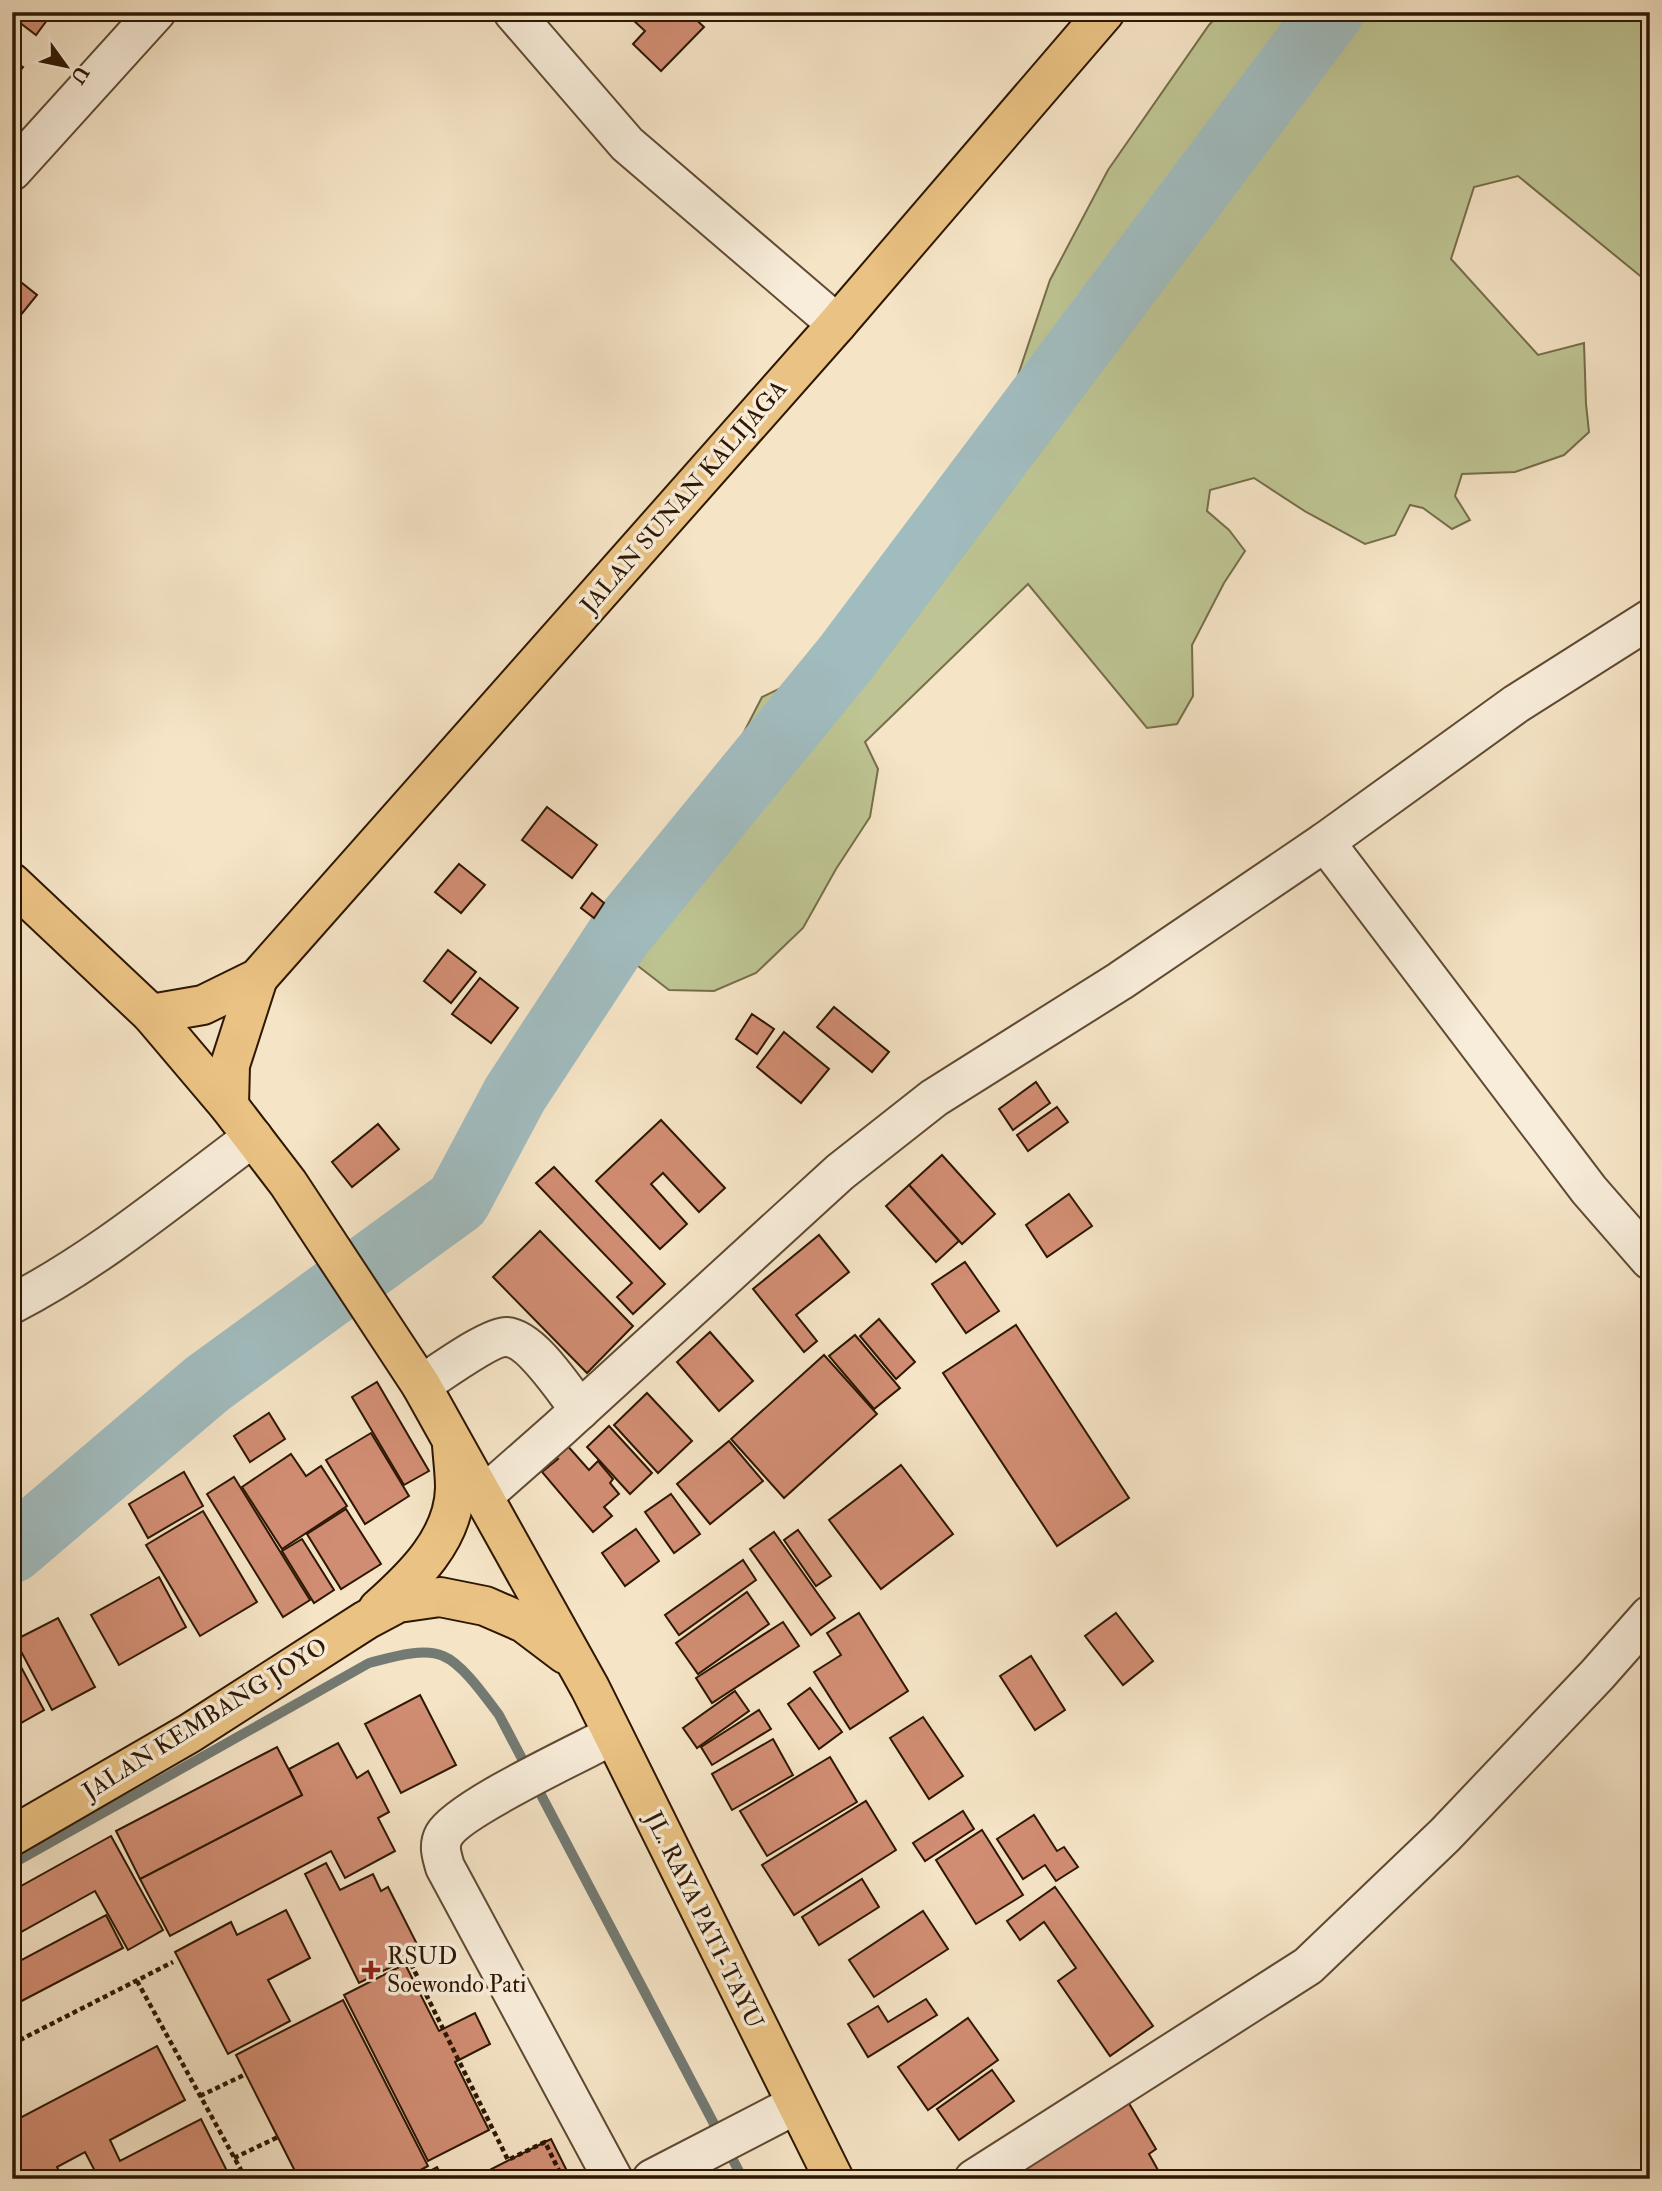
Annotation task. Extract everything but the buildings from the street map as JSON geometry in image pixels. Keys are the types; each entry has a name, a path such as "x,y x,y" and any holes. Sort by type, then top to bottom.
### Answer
{"main road":[{"name":"JALAN SUNAN KALIJAGA","path":"151,1014 204,1005 258,978 837,324 1105,12"},
{"name":"JL. RAYA PATI-TAYU","path":"12,883 151,1014 229,1106 288,1183 412,1372 575,1662 834,2179"},
{"name":"JALAN SUNAN KALIJAGA","path":"229,1106 230,1065 258,978"},
{"name":"JALAN KEMBANG JOYO","path":"12,1836 190,1733 382,1611 425,1563 450,1515 455,1490 452,1439"},
{"path":"382,1611 440,1597 485,1606 524,1623 575,1662"}],"street":[{"path":"513,12 627,144 837,324"},
{"path":"12,171 155,13"},
{"path":"483,1496 840,1172 934,1098 1120,981 1325,842 1516,704 1650,619"},
{"path":"1325,842 1589,1190 1650,1260"},
{"path":"12,1304 42,1289 124,1233 253,1137"},
{"path":"412,1372 506,1337 533,1351 580,1410"},
{"path":"974,2179 1308,1966 1445,1835 1597,1675 1650,1615"},
{"path":"613,1735 506,1791 458,1820 447,1830 440,1847 445,1867 613,2179"},
{"path":"652,2179 795,2105"}],"path":[{"path":"12,2044 173,1962"},
{"path":"411,1964 508,2160 545,2142 563,2179"},
{"path":"136,1981 246,2179"},
{"path":"200,2096 246,2074"},
{"path":"234,2158 278,2137"}],"green space":[{"path":"1221,12 1650,12 1650,284 1518,176 1474,187 1451,259 1538,355 1584,343 1589,432 1564,455 1515,472 1462,474 1455,496 1470,520 1452,529 1423,508 1410,505 1395,535 1365,544 1306,512 1254,478 1210,490 1207,511 1229,530 1245,551 1224,583 1192,645 1193,696 1177,724 1147,728 1028,584 865,742 878,769 870,817 836,869 803,928 756,973 714,991 669,990 599,939 727,765 762,697 882,639 963,539 1050,280 1108,170 1209,25"}],"waterway":[{"path":"12,1550 207,1384 458,1201 515,1094 620,934 845,659 1331,12"},
{"path":"12,1864 369,1663 416,1653 443,1656 466,1674 499,1715 743,2179"}],"place":[{"name":"RSUD Soewondo Pati","path":"371,1970"}]}
